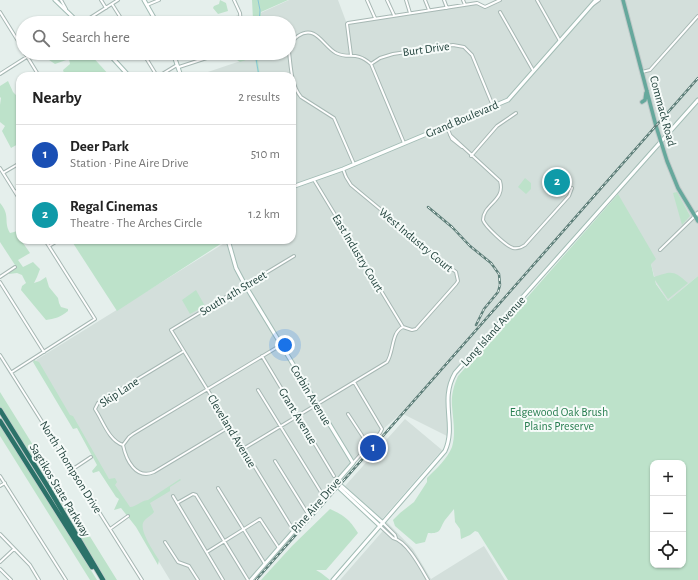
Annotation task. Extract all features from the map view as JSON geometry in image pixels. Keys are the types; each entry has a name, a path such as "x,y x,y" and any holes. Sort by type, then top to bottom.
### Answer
{"highway":[{"name":"Sagtikos State Parkway","path":"0,410 48,487 101,580"},
{"name":"Sagtikos State Parkway","path":"0,422 101,580"}],"main road":[{"name":"Commack Road","path":"623,0 647,91 672,175 696,214 698,221"},
{"path":"642,102 645,100 647,91"}],"street":[{"path":"54,0 72,16"},
{"path":"61,0 69,13"},
{"path":"101,0 106,8"},
{"path":"92,16 118,0"},
{"path":"144,0 153,16"},
{"path":"147,5 160,0"},
{"path":"234,0 240,16"},
{"path":"367,0 375,18"},
{"path":"387,0 394,16"},
{"path":"406,0 410,13"},
{"path":"425,0 429,10"},
{"path":"444,0 447,8"},
{"path":"463,0 465,5"},
{"path":"351,56 348,23 477,3 485,7 500,0"},
{"path":"537,0 560,41"},
{"name":"Grand Boulevard","path":"296,186 343,169 508,100 596,0"},
{"path":"591,6 600,0"},
{"path":"112,4 120,16"},
{"path":"0,12 16,38"},
{"path":"500,12 534,71"},
{"path":"642,72 650,70 698,16"},
{"path":"296,38 301,34 314,34 323,40 329,48 337,53 351,56 361,56 371,64 404,143"},
{"name":"Burt Drive","path":"371,64 380,58 393,54 453,45 464,47 472,55 493,106"},
{"path":"0,74 23,60"},
{"path":"30,60 37,72"},
{"path":"114,60 125,72"},
{"path":"148,60 155,72"},
{"path":"176,60 180,72"},
{"path":"166,72 178,66 198,60"},
{"path":"290,60 292,72"},
{"path":"296,90 301,97 334,118 354,164"},
{"name":"Long Island Avenue","path":"333,580 445,451 450,436 448,391 455,373 698,100"},
{"path":"471,156 497,126 516,113"},
{"path":"446,126 452,139 497,178 501,185 499,196 484,214 483,220 484,224 510,247 521,248 526,244 569,196 572,188"},
{"path":"3,173 16,165"},
{"path":"0,168 15,192"},
{"name":"West Industry Court","path":"343,169 351,185 456,272 458,281 456,284 419,326 412,330 403,327"},
{"name":"East Industry Court","path":"314,180 403,327"},
{"path":"660,250 696,214"},
{"path":"11,373 95,319 49,246 52,244"},
{"name":"Corbin Avenue","path":"229,244 236,268 245,285 353,463"},
{"name":"South 4th Street","path":"171,330 294,256"},
{"path":"0,277 15,268"},
{"path":"0,282 44,352"},
{"path":"243,449 386,362 389,358 396,332 403,327"},
{"name":"Cleveland Avenue","path":"171,330 294,531"},
{"path":"230,426 154,472 146,475 140,474 134,469 126,456 123,445 129,437 281,345"},
{"name":"Skip Lane","path":"123,445 118,444 113,438 96,409 96,406 98,403 184,351"},
{"name":"North Thompson Drive","path":"0,355 142,580"},
{"name":"Grant Avenue","path":"262,356 334,476"},
{"name":"Pine Aire Drive","path":"251,580 381,431 380,424 354,382"},
{"path":"258,390 324,497"},
{"path":"348,414 369,446"},
{"path":"73,469 91,457"},
{"path":"275,461 308,514"},
{"path":"0,476 66,580"},
{"path":"0,486 5,483"},
{"path":"336,483 395,535 396,538 405,546 428,580"},
{"path":"218,488 265,564"},
{"path":"177,503 195,494 248,580"},
{"path":"173,496 223,580"},
{"path":"110,528 128,516"},
{"path":"207,552 260,519 280,548"},
{"path":"0,534 30,565 39,580"},
{"path":"165,542 178,562 189,566 198,580"},
{"path":"0,562 14,548"},
{"path":"0,569 11,580"}],"shaded area":[{"path":"289,0 338,0 347,24 477,3 484,7 500,0 698,0 698,276 668,301 656,283 651,264 617,194 457,375 450,392 451,438 403,414 398,416 381,431 251,580 170,580 36,360 223,244 296,244 296,72 208,72 243,60 296,60 296,16 254,16"},
{"path":"405,419 442,450 383,518 413,549 431,579 484,546 505,580 340,580 388,525 345,486"}],"green space":[{"path":"220,0 226,3 228,11 218,14 213,8 219,4"},
{"path":"252,0 288,0 261,12 261,16 253,16"},
{"path":"49,60 66,60 55,64"},
{"path":"69,60 95,60 106,72 64,72 63,70 70,64"},
{"path":"255,60 258,60 259,72 257,72"},
{"path":"8,81 16,95 16,145 11,148 2,131 5,126 0,122 0,86"},
{"path":"525,178 531,183 531,189 526,194 518,187"},
{"path":"677,192 690,216 682,225 673,193"},
{"name":"Edgewood Oak Brush Plains Preserve","path":"618,194 656,259 651,264 654,277 672,273 688,283 668,299 655,280 656,284 668,301 698,276 698,580 508,580 478,532 475,531 461,539 460,529 455,522 454,509 438,532 428,533 425,542 416,544 395,526 393,520 414,502 427,482 427,478 444,460 452,447 454,432 452,398 458,376"},
{"path":"0,203 5,211 10,233 16,231 16,244 24,244 30,253 18,260 23,267 33,262 40,269 34,283 46,277 49,287 58,298 61,307 68,309 68,311 63,315 46,320 21,290 22,286 26,283 22,275 17,273 9,274 8,270 15,265 0,242"},
{"path":"74,244 220,244 117,311"},
{"path":"196,290 205,306 190,314 182,300"},
{"path":"34,360 39,362 70,415 73,416 109,479 115,478 117,482 115,485 130,507 148,500 180,479 181,480 170,487 170,491 150,503 154,512 143,523 145,537 159,560 158,565 136,527 121,508 114,510 119,499 116,497 99,471 93,473 92,471 97,465 77,428 73,429 33,362"},
{"path":"0,392 117,580 106,580 0,408"},
{"path":"0,424 97,580 90,580 0,436"},
{"path":"330,509 346,518 358,533 326,570 316,570 330,580 261,580 292,546"}],"waterway":[{"path":"258,0 260,16"},
{"path":"256,60 258,72"}],"railway":[{"path":"256,580 698,78"},
{"path":"428,207 452,227 470,246 491,263 499,274 500,285 498,292 484,309 476,325"}],"place":[{"name":"Regal Cinemas","path":"557,182"},
{"name":"Deer Park","path":"373,448"}]}
